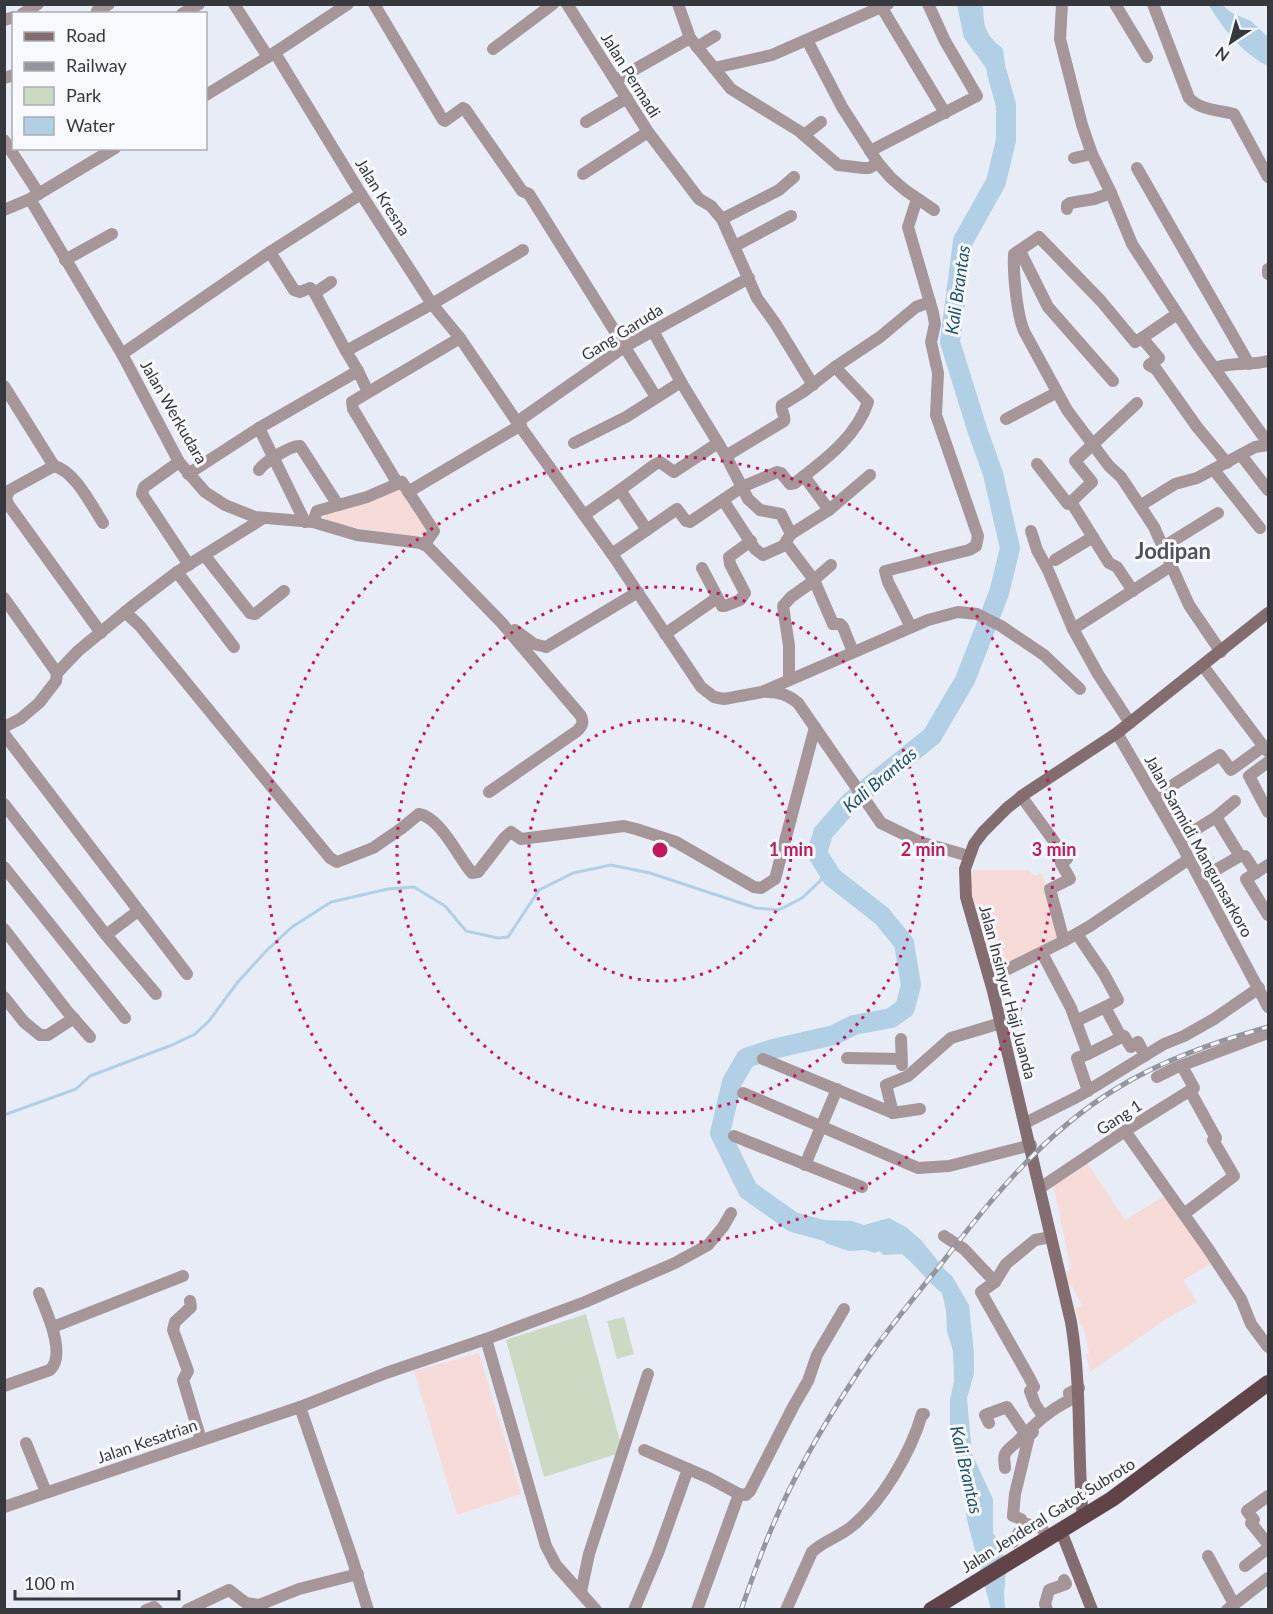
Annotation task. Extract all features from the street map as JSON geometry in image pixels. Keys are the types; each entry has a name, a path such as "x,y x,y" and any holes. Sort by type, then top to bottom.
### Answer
{"highway":[{"name":"Jalan Jenderal Gatot Subroto","path":"931,1610 1083,1518 1145,1476 1269,1383"}],"main road":[{"name":"Jalan Insinyur Haji Juanda","path":"1083,1518 1079,1476 1079,1388 1071,1322 990,978 966,897 964,876 974,844 983,832 1022,796 1131,723 1269,614"},
{"path":"1054,1535 1090,1609"}],"street":[{"path":"25,12 38,4"},
{"path":"97,10 109,4"},
{"path":"185,12 199,4"},
{"name":"Jalan Kresna","path":"234,4 272,55 432,304 460,338 612,554 701,687 714,697 728,699 762,692"},
{"path":"207,94 272,55 348,4"},
{"path":"374,4 442,120 446,121 463,108 465,109 523,192 529,194 656,397"},
{"path":"493,49 553,4"},
{"name":"Jalan Permadi","path":"567,4 648,132 699,199 711,206 723,219"},
{"path":"678,4 693,42 731,89 804,135 838,165 869,168 878,163"},
{"path":"870,151 977,96 945,41 928,4"},
{"path":"1062,4 1059,33 1062,53 1092,154 1111,193 1131,244 1269,444 1255,447 1197,478 1175,484 1141,505"},
{"path":"1115,4 1147,57"},
{"path":"1153,4 1192,102 1234,114 1269,177"},
{"path":"714,68 772,54 885,6 945,113"},
{"path":"616,80 693,42 715,36"},
{"path":"807,40 842,107 878,163 891,178 934,210"},
{"path":"586,122 627,98"},
{"path":"804,135 821,122"},
{"path":"583,174 648,132"},
{"name":"Jalan Werkudara","path":"4,140 35,197 65,260 122,354 188,474 225,506 262,519 309,522 357,535 424,545"},
{"path":"4,210 35,197 112,150"},
{"path":"1074,158 1092,154"},
{"path":"1137,168 1249,364"},
{"path":"794,177 779,190 723,219 758,298 776,323 813,385"},
{"path":"1067,209 1070,203 1094,199 1111,193"},
{"path":"122,354 270,252 361,195"},
{"path":"911,627 888,582 885,571 969,550 976,546 978,536 936,416 939,374 931,342 935,324 908,227 917,199"},
{"path":"735,246 791,216"},
{"path":"65,260 112,234"},
{"path":"1178,314 1135,342 1101,301 1039,237 1014,254 1013,272 1020,310 1019,322 1056,393 1093,445 1121,477 1141,505 1154,527 1189,605 1221,652"},
{"path":"346,351 432,304 523,250"},
{"path":"1020,251 1048,308 1113,381"},
{"path":"270,252 294,290 300,292 311,289 315,293 368,392"},
{"path":"1269,269 1269,274"},
{"name":"Gang Garuda","path":"408,492 519,423 624,347 748,278"},
{"path":"315,293 331,282"},
{"path":"726,456 781,423 785,419 782,405 880,337 916,307 930,302"},
{"path":"653,331 754,506 760,510 781,514 788,539 814,580 828,617 833,624 840,624 843,627 854,652"},
{"path":"398,484 353,409 352,402 460,338"},
{"path":"1142,338 1159,358 1149,365 1155,369 1197,427 1227,463"},
{"path":"1215,368 1231,363 1249,364 1269,361"},
{"path":"612,554 677,509 690,522 742,487 779,472 790,484 795,483 831,454 842,443 867,405 866,400 835,367"},
{"path":"188,474 259,428 358,371"},
{"path":"574,443 626,417 681,382"},
{"path":"4,386 54,466"},
{"path":"1006,419 1056,393"},
{"path":"1037,464 1068,504 1092,482 1075,461 1137,403"},
{"path":"259,428 309,522 317,511 367,498 402,482 434,531 424,545 501,622 577,711 583,721 577,731 489,792"},
{"path":"584,515 654,465 660,462 674,472 718,443"},
{"path":"259,470 260,466 300,446 338,505"},
{"path":"1241,455 1269,490"},
{"path":"180,462 144,487 142,494 189,565"},
{"path":"101,633 8,504 7,485 54,466 62,468 68,473 103,523"},
{"path":"1214,470 1260,528"},
{"path":"723,500 755,549 763,555 829,510 870,475"},
{"path":"804,476 829,510"},
{"path":"620,490 647,530"},
{"path":"1071,502 1109,563 1118,567 1133,591"},
{"path":"1163,547 1218,513"},
{"path":"187,974 138,911 6,725 39,703 56,681 57,673 78,651 125,612 177,572 262,519"},
{"path":"1031,531 1037,550 1073,629 1098,674 1131,723"},
{"path":"1055,560 1093,537"},
{"path":"702,567 717,592 720,604 725,606 744,596 745,591 728,560 729,556 751,541"},
{"path":"205,556 250,613 255,614 284,591"},
{"path":"789,680 789,646 783,606 831,565"},
{"path":"1073,629 1171,566"},
{"path":"177,572 234,647"},
{"path":"501,622 534,644 546,647 638,592"},
{"path":"4,598 57,673"},
{"path":"665,634 717,598"},
{"path":"125,612 140,626 311,836 330,858 337,862 373,848 418,814 427,816 438,827 472,873 478,872 511,832 521,839 624,826 676,842 754,887 761,888 775,879 815,727"},
{"path":"762,692 911,627 951,613 977,614 1001,626 1044,655 1080,689"},
{"path":"1154,797 1220,755 1231,770 1266,749 1203,666"},
{"path":"762,692 778,692 798,703 881,823 920,842 969,856"},
{"name":"Jalan Sarmidi Mangunsarkoro","path":"1117,733 1179,840 1269,1007"},
{"path":"1269,762 1250,776 1269,812"},
{"path":"1022,796 1067,859 1060,863 1070,879 1050,889 1064,941"},
{"path":"1179,840 1216,817 1235,801"},
{"path":"4,804 106,935 156,994"},
{"path":"1216,817 1240,856"},
{"path":"1200,879 1240,856 1245,856 1256,873"},
{"path":"990,978 1077,934 1137,896 1189,859"},
{"path":"1269,865 1246,879 1269,915"},
{"path":"4,867 125,1018"},
{"path":"106,935 138,911"},
{"path":"4,929 90,1037"},
{"path":"1076,1021 1118,1000 1104,974 1077,934"},
{"path":"1042,953 1076,1021 1088,1054"},
{"path":"1025,1123 1088,1091 1164,1044 1214,1019 1258,988"},
{"path":"4,997 24,1022 40,1035 48,1035 74,1018"},
{"path":"1105,1007 1121,1037"},
{"path":"892,1113 885,1085 908,1076 951,1038 1001,1023"},
{"path":"1157,1077 1269,1033"},
{"path":"1088,1091 1077,1058 1124,1036 1131,1047 1138,1042 1145,1056"},
{"path":"901,1039 902,1078"},
{"path":"847,1058 901,1059"},
{"path":"763,1059 892,1113 920,1109"},
{"path":"1182,1066 1194,1088 1190,1091 1216,1138 1213,1140 1234,1176 1184,1214"},
{"path":"805,1165 837,1089"},
{"name":"Gang 1","path":"1040,1188 1190,1091"},
{"path":"743,1093 918,1168 949,1166 1031,1145"},
{"path":"1125,1131 1184,1214 1240,1299 1251,1324 1269,1347"},
{"path":"734,1136 862,1187"},
{"name":"Jalan Kesatrian","path":"4,1507 300,1407 386,1373 585,1302 700,1250 713,1241 731,1213"},
{"path":"944,1236 964,1249 995,1282"},
{"path":"1052,1237 1035,1240 1006,1264 995,1282 981,1292 1029,1377 1034,1388 1030,1390 1040,1419 1029,1436 1015,1494 1013,1516 1054,1535"},
{"path":"53,1327 183,1276"},
{"path":"4,1386 50,1370 55,1365 53,1327 39,1293"},
{"path":"190,1301 191,1307 175,1322 173,1330 188,1371 183,1380 201,1440"},
{"path":"644,1450 739,1494 746,1495 808,1381 817,1355 844,1309"},
{"path":"486,1339 546,1546 556,1565 592,1608"},
{"path":"580,1592 589,1554 648,1374"},
{"path":"1005,1468 1005,1454 1024,1432 1070,1400 1069,1393 1079,1388"},
{"path":"300,1407 358,1574 368,1610"},
{"path":"988,1423 985,1414 1007,1407 1024,1432"},
{"path":"786,1610 812,1552 818,1546 839,1536 867,1512 903,1459 924,1414"},
{"path":"26,1443 46,1492"},
{"path":"634,1610 658,1553 688,1469"},
{"path":"698,1610 739,1494"},
{"path":"1245,1566 1269,1546 1251,1523 1254,1520 1247,1511 1269,1496"},
{"path":"1013,1542 1024,1522"},
{"path":"1208,1556 1231,1607 1267,1583"},
{"path":"187,1610 229,1590 246,1603 259,1605 299,1589 358,1574"},
{"path":"1047,1610 1049,1590 1066,1584 1064,1580"},
{"path":"146,1610 154,1607 157,1610"}],"shaded area":[{"path":"402,485 431,528 418,538 340,525 325,519 325,511"},
{"path":"973,870 1029,870 1034,876 1042,873 1062,940 993,970 970,888"},
{"path":"1086,1161 1125,1220 1166,1195 1212,1263 1183,1280 1197,1302 1169,1317 1090,1372 1086,1355 1089,1353 1083,1326 1081,1326 1075,1309 1082,1306 1072,1286 1067,1287 1064,1273 1071,1270 1053,1184"},
{"path":"479,1353 521,1494 457,1515 414,1371"}],"green space":[{"path":"586,1314 623,1452 544,1477 506,1340"},
{"path":"624,1317 634,1354 617,1359 607,1321"}],"water":[{"path":"957,5 983,5 986,30 1003,49 1009,96 998,100 986,68 964,38"},
{"path":"1209,5 1222,5 1232,13 1251,21 1268,37 1268,66 1234,40"},
{"path":"889,1218 906,1227 921,1240 952,1276 969,1305 974,1354 974,1374 967,1398 972,1454 993,1499 993,1533 1001,1545 1006,1571 1005,1609 991,1609 968,1524 966,1513 969,1501 950,1435 950,1400 954,1381 953,1351 947,1331 942,1293 902,1254 884,1255 879,1251 875,1253 866,1250 849,1251 825,1243 824,1220 852,1221 864,1225"}],"waterway":[{"name":"Kali Brantas","path":"848,1237 793,1222 748,1190 720,1133 732,1082 746,1058 773,1049 834,1035 854,1025 891,1018 905,1008 911,985 904,943 882,916 832,877 817,853 823,833 850,802 932,736 965,680 999,593 1010,548 993,474 950,342 963,241 996,182 1006,140 1006,105 997,73"},
{"path":"4,1115 76,1089 90,1076 195,1034 209,1021 237,983 267,950 292,927 331,902 388,889 414,887 445,906 466,931 498,938 508,937 539,890 573,873 611,865 650,873 756,908 779,910 802,898 820,881 827,869"}],"railway":[{"path":"741,1610 777,1516 808,1453 832,1413 888,1330 1002,1189 1043,1145 1066,1125 1132,1079 1189,1053 1268,1027"}],"district":[{"name":"Jodipan","path":"1173,551"}]}
